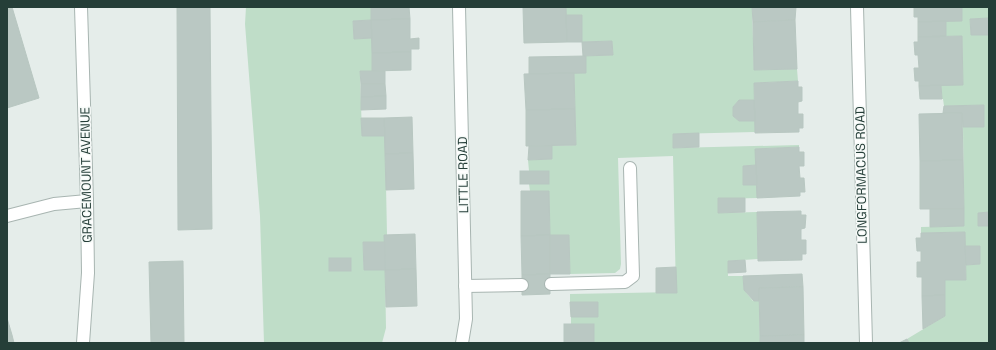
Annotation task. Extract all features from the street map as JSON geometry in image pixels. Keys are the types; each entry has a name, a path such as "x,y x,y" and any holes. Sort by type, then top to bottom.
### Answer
{"street":[{"name":"GRACEMOUNT AVENUE","path":"81,7 88,273 83,343"},
{"name":"LITTLE ROAD","path":"459,7 466,319 462,343"},
{"name":"LONGFORMACUS ROAD","path":"857,7 866,343"},
{"path":"551,284 625,282 633,276 630,168"},
{"path":"7,216 54,204 87,201"},
{"path":"465,286 522,284"}],"green space":[{"path":"246,7 371,7 371,20 353,21 354,39 372,38 372,71 360,72 362,136 385,136 387,235 385,242 363,243 364,270 385,270 386,328 382,343 264,343 260,216 245,24","holes":["329,259 351,271 329,271"]},
{"path":"566,7 752,7 754,70 797,69 798,81 754,83 754,100 739,100 733,107 733,116 739,121 755,121 755,132 673,134 673,148 799,145 799,147 756,149 756,165 743,166 743,185 757,185 757,198 718,199 718,213 757,212 758,259 728,261 728,276 743,276 744,290 753,301 759,301 760,343 594,343 594,324 571,324 571,317 598,317 598,302 570,302 570,294 676,292 673,156 618,158 621,264 620,269 615,273 570,274 569,235 550,235 549,191 530,191 529,184 549,184 549,171 529,171 528,160 552,159 552,146 576,145 574,73 586,73 586,56 613,55 612,41 582,42 582,15 566,15"},
{"path":"962,7 989,7 989,18 970,19 971,35 989,35 989,212 978,213 978,226 989,226 989,343 909,343 907,339 945,316 945,280 966,280 966,265 980,264 980,246 965,246 965,232 921,233 921,227 964,226 963,127 984,127 983,105 944,106 942,99 941,85 963,85 962,36 946,36 946,21 962,21"}],"building":[{"path":"7,7 12,7 39,98 7,108"},
{"path":"177,7 210,7 212,229 178,230"},
{"path":"371,7 409,7 410,19 371,20"},
{"path":"523,7 566,7 567,42 524,43"},
{"path":"752,7 796,7 795,20 753,22"},
{"path":"914,7 962,7 962,21 918,22 918,17 914,17"},
{"path":"566,15 582,15 582,42 567,42"},
{"path":"989,18 989,35 971,35 970,19"},
{"path":"410,19 410,39 419,38 419,49 411,49 411,52 372,53 371,20"},
{"path":"371,20 372,38 354,39 353,21"},
{"path":"795,20 797,69 754,70 753,22"},
{"path":"946,21 946,36 918,37 918,22"},
{"path":"962,36 963,85 919,86 919,81 915,81 914,68 919,68 918,55 915,55 914,42 918,42 918,37"},
{"path":"612,41 613,55 583,56 582,42"},
{"path":"411,52 411,70 372,71 372,53"},
{"path":"586,56 586,73 529,74 529,57"},
{"path":"360,71 385,71 385,84 361,84"},
{"path":"574,73 575,109 526,110 524,74"},
{"path":"798,81 798,87 802,87 802,101 798,102 798,114 803,114 803,128 799,128 799,132 755,133 754,83"},
{"path":"361,84 385,84 386,96 361,97"},
{"path":"941,85 942,99 920,99 919,86"},
{"path":"386,96 386,109 361,110 361,97"},
{"path":"739,100 754,100 755,121 739,121 733,116 733,107"},
{"path":"984,105 984,127 963,127 962,113 943,113 944,106"},
{"path":"575,109 576,145 526,146 526,110"},
{"path":"962,113 963,160 920,161 919,114"},
{"path":"412,117 413,153 385,154 384,118"},
{"path":"361,118 384,118 385,136 362,136"},
{"path":"699,133 699,147 673,148 673,134"},
{"path":"529,146 552,146 552,159 528,160"},
{"path":"799,147 799,152 804,152 804,166 799,166 800,178 804,178 805,192 800,192 800,196 757,198 755,149"},
{"path":"413,153 414,189 386,190 385,154"},
{"path":"963,160 964,209 920,209 920,161"},
{"path":"756,165 757,185 743,185 743,166"},
{"path":"520,171 549,171 549,184 520,184"},
{"path":"521,191 549,191 550,235 521,236"},
{"path":"718,198 745,198 745,212 718,213"},
{"path":"930,209 964,209 964,226 930,227"},
{"path":"801,211 801,215 806,215 805,228 801,229 801,240 806,240 806,254 802,254 802,260 758,261 757,212"},
{"path":"989,212 989,226 978,226 978,213"},
{"path":"965,232 966,280 945,280 945,295 922,296 922,277 917,277 917,262 921,262 921,251 917,251 916,238 921,238 921,233"},
{"path":"415,234 416,269 385,270 384,235"},
{"path":"550,235 550,274 522,275 521,236"},
{"path":"550,235 569,235 570,274 550,274"},
{"path":"363,242 385,242 385,270 364,270"},
{"path":"965,246 980,246 980,264 966,265"},
{"path":"329,258 351,258 351,271 329,271"},
{"path":"745,260 746,272 728,273 728,261"},
{"path":"183,261 184,343 151,343 149,262"},
{"path":"676,267 677,293 656,293 656,268"},
{"path":"416,269 417,306 386,307 385,270"},
{"path":"550,274 550,294 522,295 522,275"},
{"path":"802,274 803,287 759,288 759,301 754,301 744,290 743,276"},
{"path":"803,287 804,335 760,336 759,288"},
{"path":"945,295 945,316 923,329 922,296"},
{"path":"570,302 598,302 598,317 571,317"},
{"path":"7,318 12,335 14,343 7,343"},
{"path":"564,324 594,324 594,343 564,343"},
{"path":"804,335 804,343 760,343 760,336"},
{"path":"907,339 909,343 899,343"}]}
